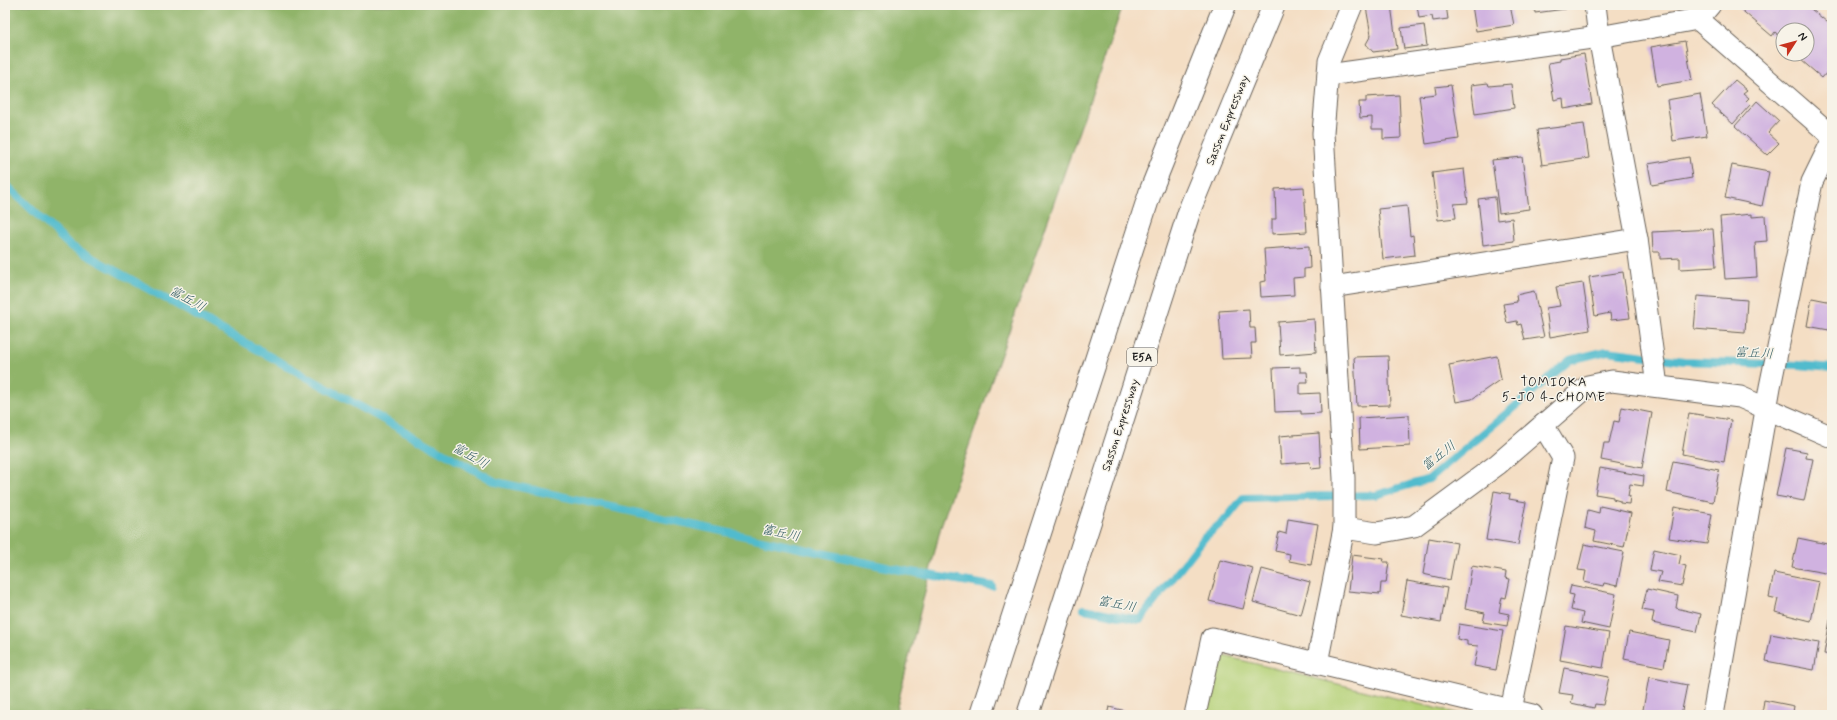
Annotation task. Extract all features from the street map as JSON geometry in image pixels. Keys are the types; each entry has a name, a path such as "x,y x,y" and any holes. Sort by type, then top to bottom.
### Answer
{"highway":[{"path":"981,715 1151,190 1225,5"},
{"name":"Sasson Expressway","path":"1028,715 1191,206 1274,5"}],"street":[{"path":"1317,663 1344,522 1344,478 1323,133 1329,62 1352,5"},
{"path":"1595,5 1599,37 1637,239 1650,339 1658,386"},
{"path":"1328,76 1599,37 1704,12 1832,136"},
{"path":"1713,715 1770,387 1812,182 1832,141"},
{"path":"1332,287 1637,239"},
{"path":"1344,522 1377,533 1414,526 1498,464 1588,386 1612,381 1740,396 1766,409 1832,437"},
{"path":"1511,710 1563,458 1543,425"},
{"path":"1196,715 1212,638 1532,715"}],"green space":[{"path":"5,5 1123,5 941,526 895,715 5,715"},
{"path":"1224,656 1464,715 1206,715 1216,662"}],"building":[{"path":"1391,5 1397,49 1373,52 1366,44 1371,35 1366,7"},
{"path":"1417,5 1446,5 1448,19 1433,21 1432,16 1419,18"},
{"path":"1472,5 1510,5 1514,25 1476,31"},
{"path":"1534,5 1564,5 1565,9 1535,13"},
{"path":"1739,5 1806,5 1832,26 1832,66 1822,78 1803,62 1815,62 1815,22 1775,22 1775,32 1772,36 1738,7"},
{"path":"1424,25 1427,46 1404,49 1401,28"},
{"path":"1685,41 1692,80 1657,86 1651,47"},
{"path":"1584,54 1592,104 1564,109 1563,98 1554,100 1548,63 1560,61 1560,58"},
{"path":"1735,80 1747,90 1743,93 1749,98 1746,101 1750,105 1733,124 1712,105"},
{"path":"1488,83 1489,86 1511,84 1514,108 1475,114 1471,85"},
{"path":"1451,85 1459,139 1426,144 1419,96 1436,94 1435,87"},
{"path":"1700,94 1707,136 1673,141 1667,100"},
{"path":"1399,95 1401,138 1383,139 1383,129 1372,129 1372,117 1360,118 1359,102 1366,102 1366,97"},
{"path":"1757,101 1779,121 1768,133 1779,143 1767,155 1735,126"},
{"path":"1584,124 1589,158 1542,165 1537,130"},
{"path":"1522,157 1529,209 1499,213 1492,160"},
{"path":"1689,157 1692,178 1652,185 1648,164"},
{"path":"1732,165 1769,172 1762,206 1725,198"},
{"path":"1464,169 1468,203 1454,204 1456,218 1438,220 1432,173"},
{"path":"1304,187 1307,232 1272,234 1272,219 1276,219 1275,189"},
{"path":"1495,197 1497,220 1512,218 1514,241 1483,245 1478,199"},
{"path":"1407,206 1410,236 1413,235 1415,255 1383,259 1378,209"},
{"path":"1752,214 1752,217 1765,216 1767,241 1755,242 1757,277 1725,279 1720,217"},
{"path":"1713,229 1716,267 1680,269 1680,258 1660,259 1660,252 1653,252 1652,232"},
{"path":"1309,246 1310,268 1304,269 1304,277 1293,278 1294,295 1261,297 1260,282 1266,281 1264,249"},
{"path":"1623,272 1630,318 1611,320 1610,313 1595,316 1589,277"},
{"path":"1583,283 1590,330 1550,337 1546,308 1560,306 1556,287"},
{"path":"1534,291 1544,337 1525,340 1521,324 1518,325 1517,321 1507,323 1503,304 1517,302 1516,295"},
{"path":"1697,296 1747,300 1745,333 1694,329"},
{"path":"1812,298 1832,302 1832,326 1830,326 1829,330 1807,326"},
{"path":"1249,309 1250,328 1255,328 1256,343 1251,343 1252,358 1222,359 1219,311"},
{"path":"1314,319 1316,352 1280,355 1278,322"},
{"path":"1388,356 1390,405 1357,406 1354,357"},
{"path":"1497,356 1501,379 1472,399 1456,402 1449,365"},
{"path":"1300,367 1300,372 1307,372 1308,382 1300,382 1300,394 1320,393 1321,413 1301,414 1301,411 1275,412 1273,368"},
{"path":"1622,407 1652,413 1642,468 1601,460 1604,443 1609,443 1614,421 1619,422"},
{"path":"1689,413 1731,420 1724,462 1682,454"},
{"path":"1409,415 1410,446 1360,449 1359,418"},
{"path":"1319,433 1321,468 1311,469 1310,462 1281,464 1279,436"},
{"path":"1786,448 1807,452 1806,458 1813,459 1804,501 1776,496"},
{"path":"1673,461 1719,470 1713,502 1667,492"},
{"path":"1600,468 1644,476 1643,486 1630,484 1628,496 1630,496 1629,504 1620,503 1620,501 1613,499 1613,497 1595,494"},
{"path":"1494,491 1510,494 1509,499 1526,502 1518,545 1486,540"},
{"path":"1600,506 1631,513 1624,547 1594,541 1596,531 1585,528 1588,510 1599,513"},
{"path":"1674,507 1712,514 1707,544 1669,538"},
{"path":"1288,519 1318,524 1311,565 1289,561 1290,554 1275,551 1279,532 1286,534"},
{"path":"1429,538 1457,543 1450,580 1423,574"},
{"path":"1798,538 1832,545 1831,574 1792,567"},
{"path":"1584,544 1624,552 1617,586 1604,583 1603,586 1584,582 1586,571 1578,570"},
{"path":"1654,549 1681,555 1679,564 1686,566 1682,586 1658,582 1661,572 1650,570"},
{"path":"1352,555 1384,559 1383,562 1389,562 1386,583 1381,583 1380,594 1348,591"},
{"path":"1220,560 1253,568 1243,609 1209,601"},
{"path":"1472,566 1506,572 1505,578 1510,579 1506,598 1502,597 1499,612 1509,614 1507,626 1483,622 1485,613 1465,609"},
{"path":"1262,569 1310,582 1301,615 1253,602"},
{"path":"1774,573 1819,582 1811,621 1775,612 1778,599 1769,597"},
{"path":"1407,581 1447,588 1441,622 1401,615"},
{"path":"1571,585 1616,594 1609,629 1581,623 1583,613 1571,610 1574,595 1569,594"},
{"path":"1647,589 1678,596 1676,608 1701,614 1697,632 1652,623 1654,612 1642,610"},
{"path":"1830,620 1832,620 1832,655 1824,654"},
{"path":"1459,624 1503,631 1496,670 1474,666 1478,646 1467,645 1467,641 1457,639"},
{"path":"1566,626 1609,633 1603,668 1560,660"},
{"path":"1629,632 1669,640 1664,667 1624,659"},
{"path":"1771,634 1819,643 1814,670 1766,661"},
{"path":"1564,668 1609,677 1603,705 1595,704 1594,708 1571,703 1573,695 1559,693"},
{"path":"1649,677 1687,685 1681,715 1642,715"},
{"path":"1764,700 1794,706 1793,712 1799,713 1799,715 1762,715"},
{"path":"1109,707 1139,714 1139,715 1107,715"}],"waterway":[{"name":"富丘川","path":"5,184 69,245 496,482 900,570 992,586"},
{"name":"富丘川","path":"1084,609 1140,620 1205,537 1227,518 1243,498 1376,495 1429,479 1570,360 1607,351 1684,361 1798,365 1832,368"}],"district":[{"name":"TOMIOKA 5-JO 4-CHOME","path":"1554,388"}]}
